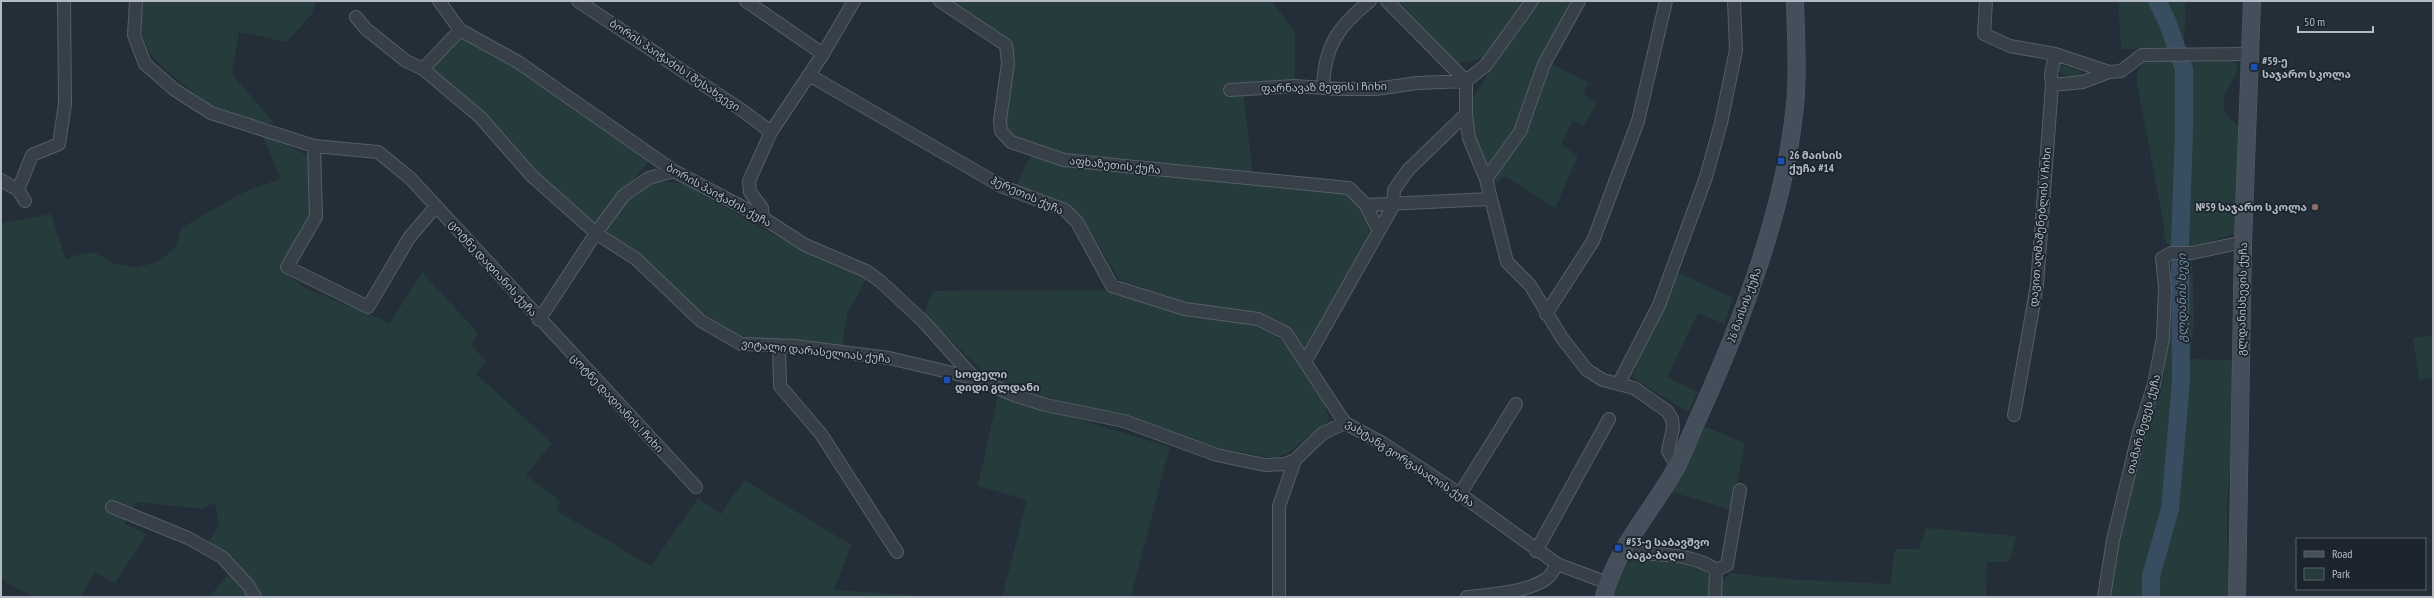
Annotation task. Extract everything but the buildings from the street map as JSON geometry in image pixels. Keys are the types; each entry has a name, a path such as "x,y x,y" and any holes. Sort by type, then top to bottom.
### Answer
{"street":[{"path":"18,190 32,155 60,144 65,104 64,1"},
{"name":"ცოტნე დადიანის ქუჩა","path":"136,1 134,35 146,64 175,90 211,113 314,146 378,152 410,178 539,320 596,233 624,195 649,178 674,171"},
{"name":"ბორის პაიჭაძის ქუჩა","path":"439,1 460,30 518,62 674,171 763,218 805,245 866,271 880,281 924,322 974,378"},
{"name":"ბორის პაიჭაძის I შესახვევი","path":"578,1 743,111 771,132"},
{"path":"746,1 823,54"},
{"path":"763,218 762,208 748,187 771,132 823,54 854,1"},
{"name":"აფხაზეთის ქუჩა","path":"940,1 1006,45 1008,63 1000,120 1001,130 1011,142 1064,160 1348,188 1366,205 1378,230"},
{"path":"1324,88 1324,67 1332,43 1350,17 1370,1"},
{"path":"1387,1 1466,81 1466,114 1469,138 1486,179 1490,200 1507,262 1530,285 1546,314 1587,370 1603,380 1634,388 1667,411 1672,418 1673,428 1668,451 1677,466"},
{"path":"1466,81 1486,65 1532,1"},
{"path":"1486,179 1520,132 1544,64 1578,1"},
{"path":"1546,314 1594,241 1638,122 1666,1"},
{"path":"1619,383 1659,305 1706,177 1721,123 1736,50 1734,1"},
{"name":"26 მაისის ქუჩა","path":"1606,590 1624,552 1677,466 1715,383 1746,301 1786,166 1791,140 1797,83 1795,1"},
{"path":"1986,1 1984,34 2010,46 2055,54 2109,72"},
{"name":"გლდანისხევის ქუჩა","path":"2237,597 2243,242 2252,1"},
{"name":"ვიტალი დარასელიას ქუჩა","path":"356,17 366,29 406,61 423,69 480,117 532,176 596,233 636,259 701,321 741,344 779,346 889,358 974,378 1014,395 1046,405 1144,427 1184,444 1217,455 1274,466 1295,460 1323,433 1345,423"},
{"path":"423,69 460,30"},
{"name":"დავით აღმაშენებლის V ჩიხი","path":"2014,415 2037,285 2052,85 2051,74 2055,54"},
{"path":"2052,85 2083,82 2109,72 2120,71 2131,61 2142,55 2249,54"},
{"name":"ჰერეთის ქუჩა","path":"809,75 1003,187 1065,210 1076,222 1112,286 1185,309 1258,319 1286,333 1305,362"},
{"name":"ფარნავაზ მეფის I ჩიხი","path":"1230,90 1294,86 1376,89 1417,83 1466,81"},
{"path":"1305,362 1378,230 1393,206 1394,190 1408,170 1466,114"},
{"path":"314,146 316,217 287,267 314,282 368,307 409,238 436,206"},
{"path":"1,180 18,190 25,201"},
{"path":"1366,205 1393,206 1490,200"},
{"name":"თამარ მეფეს ქუჩა","path":"2104,597 2113,540 2139,432 2154,384 2163,338 2165,287 2162,258 2171,253 2192,253 2243,242"},
{"name":"ცოტნე დადიანის I ჩიხი","path":"539,320 696,487"},
{"path":"779,346 780,386 821,434 897,552"},
{"name":"ვახტანგ გორგასალის ქუჩა","path":"1305,362 1345,423 1384,444 1460,494 1536,551 1606,590"},
{"path":"1460,494 1516,404"},
{"path":"1536,551 1608,419"},
{"path":"1279,597 1278,506 1295,460"},
{"path":"1716,570 1727,565 1740,490"},
{"path":"112,507 188,538 222,557 248,585 256,597"},
{"path":"1624,552 1687,558 1707,564 1716,570"},
{"path":"1467,597 1512,591 1541,582 1551,574 1557,564"},
{"path":"1715,597 1716,570"}],"green space":[{"path":"142,1 316,1 312,14 286,42 239,32 232,74 274,123 248,123 216,111 167,71 151,55 143,38 140,25"},
{"path":"950,1 1272,1 1295,33 1295,80 1242,82 1253,175 1066,157 1015,139 1004,122 1012,41"},
{"path":"1391,1 1577,1 1548,62 1589,83 1583,94 1597,104 1583,126 1573,121 1561,144 1578,156 1555,208 1505,176 1489,189 1466,121 1467,111 1488,72 1490,53 1483,58 1453,64"},
{"path":"2118,1 2186,1 2184,43 2188,49 2121,49"},
{"path":"461,39 472,42 518,67 650,160 596,225 592,224 530,167 431,68 454,41"},
{"path":"2146,61 2235,61 2238,70 2225,97 2224,109 2229,118 2240,128 2237,233 2192,248 2171,248 2163,237 2164,226 2137,83 2137,72"},
{"path":"2060,64 2084,73 2086,76 2075,77 2063,75 2058,70"},
{"path":"262,134 309,156 310,218 279,269 305,288 390,323 422,272 478,333 471,345 486,361 476,374 552,443 526,475 560,501 557,511 651,566 698,498 721,514 744,480 851,545 834,590 938,597 209,597 237,565 208,544 219,524 215,503 202,509 136,502 124,524 147,534 115,583 95,572 81,597 32,597 1,579 1,223 51,214 66,260 73,256 94,252 113,263 136,268 159,261 176,247 181,228 248,190 281,179"},
{"path":"1031,154 1092,169 1347,193 1361,207 1367,216 1369,228 1368,236 1303,352 1288,328 1191,305 1119,279 1081,216 1069,205 1016,187"},
{"path":"659,182 682,183 794,246 849,268 867,278 847,314 842,347 738,336 702,312 639,254 603,231 626,201 640,190"},
{"path":"2171,258 2192,258 2194,319 2190,359 2235,360 2233,446 2227,502 2228,597 2108,597 2130,484 2153,403 2163,375 2160,405 2168,342"},
{"path":"1677,272 1733,298 1724,324 1698,313 1667,377 1698,392 1688,412 1632,377"},
{"path":"1109,290 1249,323 1272,333 1284,342 1325,404 1329,420 1288,453 1274,458 1218,448 1162,429 1002,383 984,373 924,313 933,291"},
{"path":"2433,335 2433,378 2419,380 2413,338"},
{"path":"998,395 1170,447 1131,596 1133,597 1002,597 1027,500 978,486"},
{"path":"1701,425 1745,443 1732,510 1669,491"},
{"path":"1926,528 2017,536 2009,562 1987,562 1986,597 1720,597 1721,584 1730,573 1788,579 1890,584 1895,549 1919,549"},
{"path":"1662,555 1703,567 1711,580 1711,597 1608,597 1617,578 1626,565 1640,558"}],"waterway":[{"name":"გლდანის ხევი","path":"2151,597 2151,576 2170,509 2181,381 2180,245 2184,131 2184,69 2167,21 2157,1"}],"place":[{"name":"#59-ე საჯარო სკოლა","path":"2254,67"},
{"name":"26 მაისის ქუჩა #14","path":"1781,161"},
{"name":"№59 საჯარო სკოლა","path":"2315,207"},
{"name":"სოფელი დიდი გლდანი","path":"947,380"},
{"name":"#53-ე საბავშვო ბაგა-ბაღი","path":"1618,548"}]}
